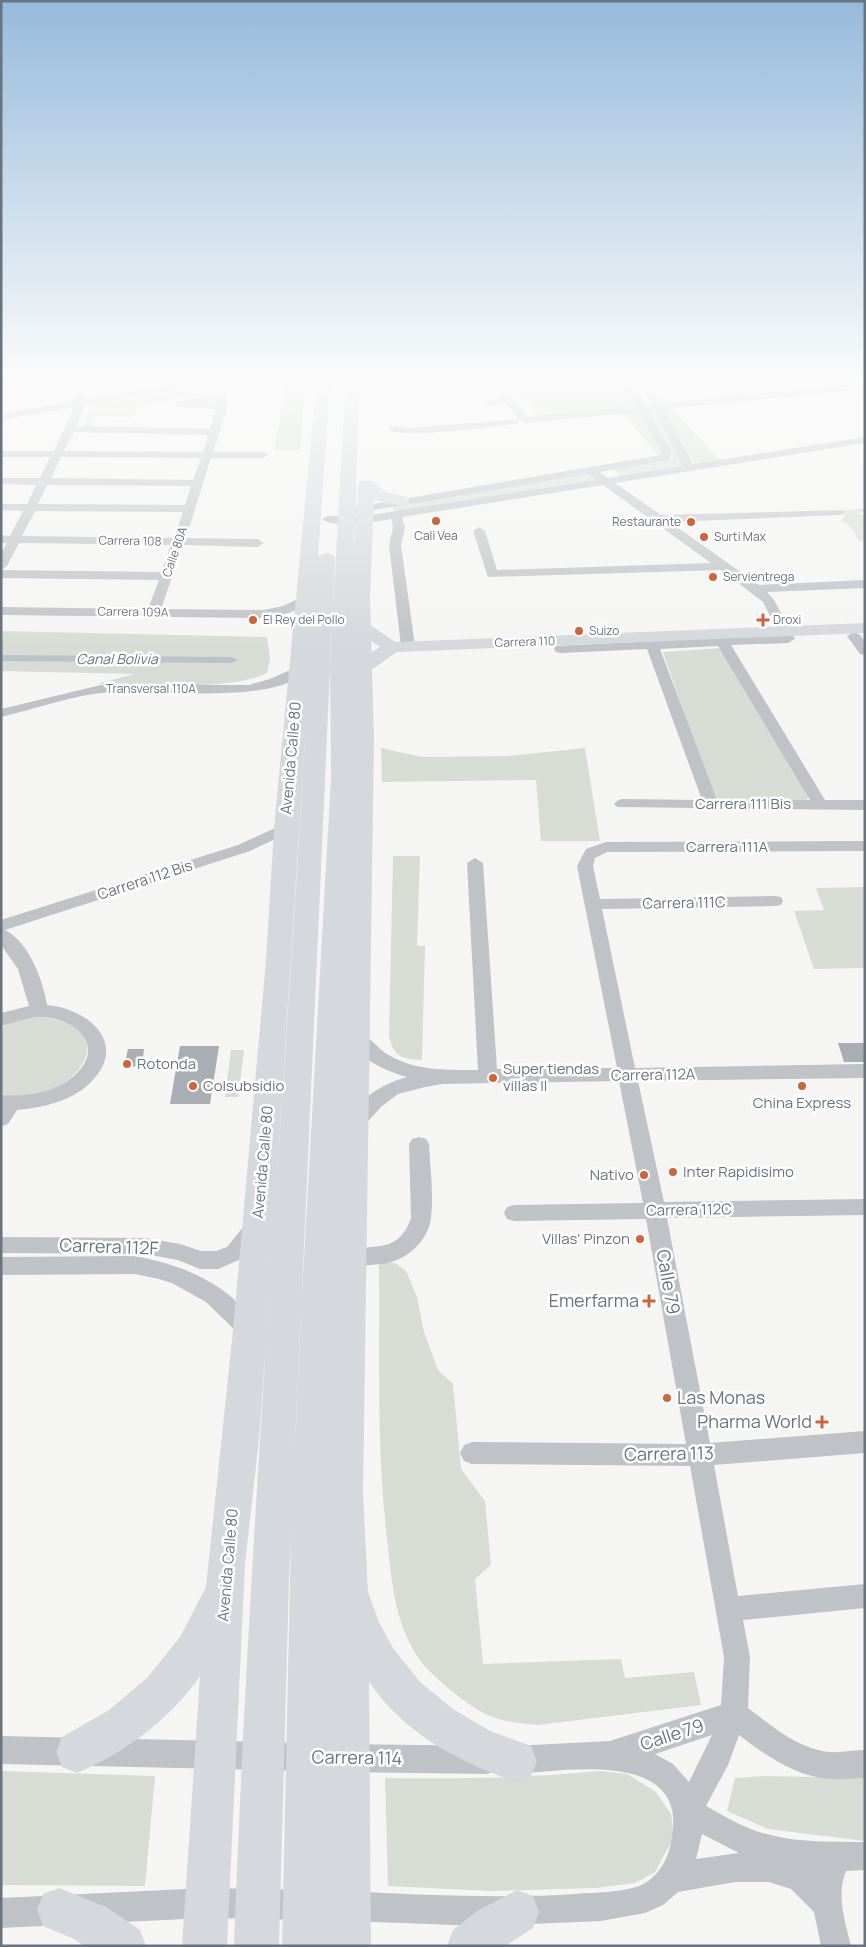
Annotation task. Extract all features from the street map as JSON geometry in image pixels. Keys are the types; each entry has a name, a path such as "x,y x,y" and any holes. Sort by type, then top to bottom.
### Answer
{"highway":[{"name":"Avenida Calle 80","path":"335,469 362,669 363,740 345,1493 350,1578 347,1758 349,1926"},
{"name":"Avenida Calle 80","path":"340,469 340,514"},
{"name":"Avenida Calle 80","path":"256,1946 281,1362 345,469"},
{"name":"Avenida Calle 80","path":"204,1946 226,1564 241,1439 250,1330 279,960 286,828 304,600 340,514 366,476 380,496 398,508"},
{"name":"Avenida Calle 80","path":"304,1925 317,1329 342,777 340,659 355,611"},
{"path":"77,1752 129,1721 172,1681 193,1653 209,1624 220,1594 226,1564"},
{"path":"350,1578 356,1612 370,1646 390,1678 409,1701 432,1721 458,1738 486,1751 516,1760"},
{"path":"59,1910 90,1924 124,1946"},
{"path":"469,1946 493,1927 517,1912"}],"main road":[{"path":"355,611 377,639 400,646"},
{"name":"Carrera 110","path":"362,669 372,660 400,646 650,641 861,633"}],"street":[{"path":"1,566 50,469"},
{"name":"Calle 80A","path":"153,612 203,469"},
{"path":"398,508 602,469"},
{"path":"340,514 607,482 685,469"},
{"path":"591,471 756,589 768,600 786,635"},
{"path":"1,480 198,483"},
{"path":"1,507 189,509"},
{"path":"398,508 399,527 394,546 400,646"},
{"path":"659,519 840,512"},
{"path":"479,531 492,574 725,566"},
{"name":"Carrera 108","path":"1,539 258,543"},
{"path":"1,574 167,576"},
{"path":"756,589 865,584"},
{"name":"Carrera 109A","path":"264,614 287,609 304,600"},
{"name":"Carrera 109A","path":"1,611 264,614 286,619 302,628"},
{"path":"861,633 865,651"},
{"path":"720,638 820,804"},
{"path":"650,641 712,804"},
{"name":"Carrera 110","path":"561,649 650,641"},
{"name":"Transversal 110A","path":"1,713 101,689 249,689 263,687 299,670"},
{"name":"Carrera 111 Bis","path":"622,804 865,804"},
{"name":"Carrera 112 Bis","path":"1,926 244,848 286,828"},
{"name":"Carrera 111A","path":"590,853 606,847 865,846"},
{"name":"Calle 79","path":"590,853 585,866 654,1210 737,1657 734,1714 715,1762 688,1812"},
{"path":"475,863 488,1076"},
{"name":"Carrera 111C","path":"593,904 775,901"},
{"path":"1,935 13,947 27,968 37,995 39,1011"},
{"path":"1,1020 20,1013 56,1012 84,1023 93,1033 96,1045 96,1057 88,1072 74,1086 62,1093 34,1102 5,1108"},
{"name":"Carrera 112A","path":"356,1036 365,1048 384,1062 398,1068 442,1077"},
{"name":"Carrera 112A","path":"353,1125 384,1092 398,1086 442,1077 865,1072"},
{"path":"350,1258 387,1255 404,1246 416,1233 421,1218 419,1144"},
{"name":"Carrera 112C","path":"514,1213 865,1207"},
{"name":"Carrera 112F","path":"1,1245 146,1246 162,1248 209,1261 218,1260 234,1253 258,1223"},
{"name":"Carrera 112F","path":"1,1266 135,1265 160,1270 180,1277 206,1291 250,1330"},
{"name":"Carrera 113","path":"472,1453 699,1455 865,1442"},
{"path":"729,1609 865,1596"},
{"path":"734,1714 773,1745 797,1757 827,1766 865,1764"},
{"name":"Calle 79","path":"610,1755 734,1714"},
{"name":"Carrera 114","path":"1,1750 516,1760 610,1755 625,1756 661,1772 679,1791 688,1812 688,1832 684,1850 679,1866 671,1879 652,1894 638,1900 613,1906 349,1926 304,1925 257,1903 1,1913"},
{"path":"688,1812 756,1846 779,1852 852,1857"},
{"path":"836,1946 826,1892 828,1879 831,1868 852,1857"},
{"name":"Carrera 114","path":"671,1879 709,1870 780,1869 797,1876 812,1888 828,1906"}],"shaded area":[{"path":"614,469 673,469 621,477"},
{"path":"589,474 598,480 396,513 391,505"},
{"path":"865,508 865,512 856,513 865,515 865,541 859,541 850,526 841,521 845,515 842,511"},
{"path":"1,631 267,637 270,659 267,673 230,683 184,686 97,684 134,674 1,671"},
{"path":"722,648 809,795 807,800 799,802 717,800 712,795 663,652"},
{"path":"381,748 422,757 507,756 585,748 600,841 541,841 536,780 382,782"},
{"path":"393,856 420,856 417,946 425,946 422,1060 409,1059 399,1055 393,1048 389,1035"},
{"path":"865,887 865,968 814,969 794,911 824,910 816,888"},
{"path":"41,1017 69,1024 84,1036 87,1051 81,1066 67,1080 48,1091 26,1096 1,1094 1,1027 22,1019"},
{"path":"231,1050 244,1050 238,1097 225,1097"},
{"path":"379,1263 395,1263 406,1271 417,1297 424,1332 438,1370 453,1384 461,1469 485,1501 491,1565 475,1579 483,1664 621,1659 625,1678 694,1672 701,1705 538,1725 513,1722 490,1716 472,1706 440,1681 422,1663 404,1631 396,1604 384,1512 379,1405"},
{"path":"1,1771 155,1776 145,1886 1,1885"},
{"path":"600,1771 627,1774 656,1792 671,1814 674,1837 655,1872 635,1883 596,1888 491,1891 388,1886 385,1778 492,1778"},
{"path":"765,1776 865,1778 865,1841 768,1829 727,1811 735,1778"}],"building":[{"path":"838,1043 865,1043 865,1062 844,1062"},
{"name":"Colsubsidio","path":"180,1046 219,1046 210,1104 170,1104"},
{"path":"128,1049 144,1049 142,1066 124,1067"}],"waterway":[{"name":"Canal Bolivia","path":"1,658 232,660"}],"place":[{"name":"Cali Vea","path":"436,521"},
{"name":"Restaurante","path":"691,522"},
{"name":"Surti Max","path":"704,537"},
{"name":"Servientrega","path":"713,577"},
{"name":"El Rey del Pollo","path":"253,620"},
{"name":"Droxi","path":"763,620"},
{"name":"Suizo","path":"579,631"},
{"name":"Rotonda","path":"127,1064"},
{"name":"Super tiendas villas II","path":"493,1078"},
{"name":"Colsubsidio","path":"193,1086"},
{"name":"China Express","path":"802,1086"},
{"name":"Inter Rapidisimo","path":"673,1172"},
{"name":"Nativo","path":"644,1175"},
{"name":"Villas' Pinzon","path":"640,1239"},
{"name":"Emerfarma","path":"649,1301"},
{"name":"Las Monas","path":"667,1398"},
{"name":"Pharma World","path":"822,1422"}]}
